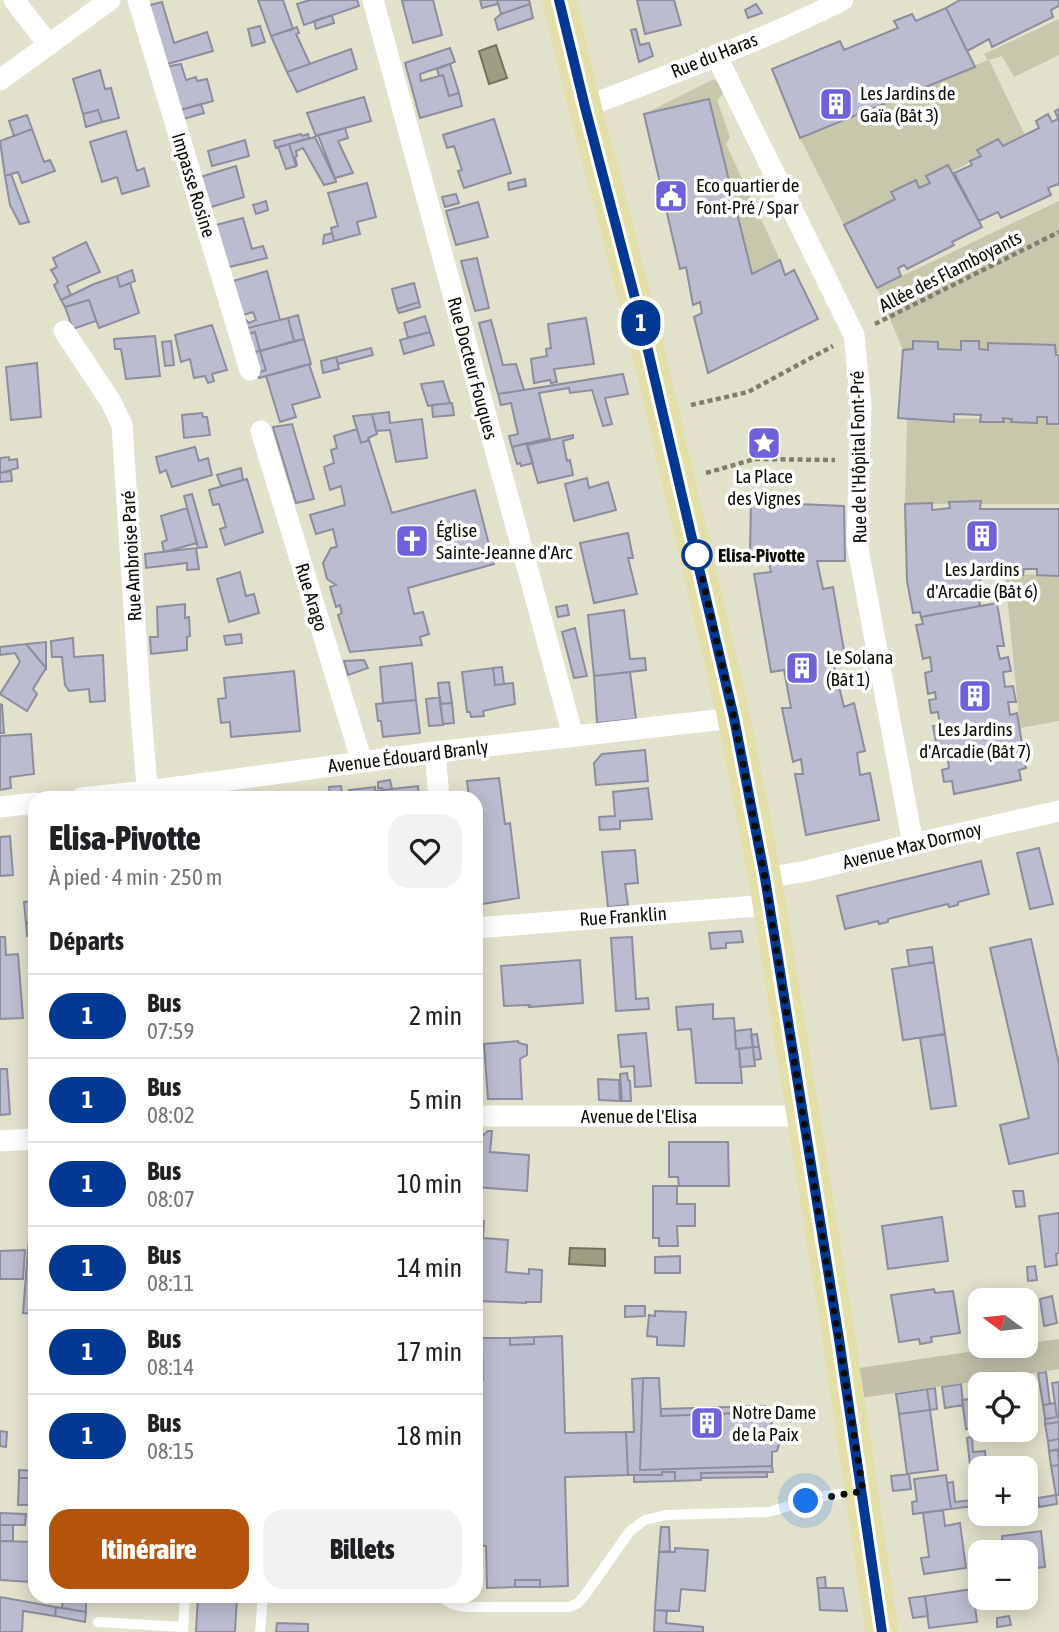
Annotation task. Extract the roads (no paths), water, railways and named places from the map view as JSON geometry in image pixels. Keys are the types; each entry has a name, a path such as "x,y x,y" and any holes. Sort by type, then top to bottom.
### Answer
{"main road":[{"path":"559,0 643,329 734,718 767,891 863,1491 882,1632"},
{"path":"846,1385 1059,1354"}],"street":[{"path":"14,0 48,45"},
{"path":"0,79 110,0"},
{"name":"Impasse Rosine","path":"138,0 250,370"},
{"name":"Rue Docteur Fouques","path":"373,0 573,736"},
{"name":"Rue du Haras","path":"585,107 716,55 843,0"},
{"name":"Rue de l'Hôpital Font-Pré","path":"716,55 854,335 861,404 857,543 914,844"},
{"name":"Rue Ambroise Paré","path":"64,331 111,402 122,425 148,791"},
{"name":"Rue Arago","path":"261,431 362,762"},
{"name":"Avenue Édouard Branly","path":"168,791 435,752 734,718"},
{"path":"435,752 438,791"},
{"path":"0,807 28,804"},
{"name":"Avenue Max Dormoy","path":"767,891 807,871 1059,811"},
{"name":"Rue Franklin","path":"483,927 767,891"},
{"name":"Avenue de l'Elisa","path":"483,1116 803,1116"},
{"path":"0,1141 28,1139"}],"lane":[{"path":"451,1603 466,1608 569,1607 578,1603 585,1595 630,1531 645,1520 666,1515 768,1512 824,1496 863,1491"},
{"path":"98,1622 183,1629 185,1603"},
{"path":"260,1632 262,1603"}],"place":[{"name":"Les Jardins de Gaïa (Bât 3)","path":"836,104"},
{"name":"Eco quartier de Font-Pré / Spar","path":"671,196"},
{"name":"La Place des Vignes","path":"764,443"},
{"name":"Les Jardins d'Arcadie (Bât 6)","path":"982,536"},
{"name":"Église Sainte-Jeanne d'Arc","path":"412,541"},
{"name":"Elisa-Pivotte","path":"697,555"},
{"name":"Le Solana (Bât 1)","path":"802,668"},
{"name":"Les Jardins d'Arcadie (Bât 7)","path":"975,696"},
{"name":"Notre Dame de la Paix","path":"707,1423"}]}
